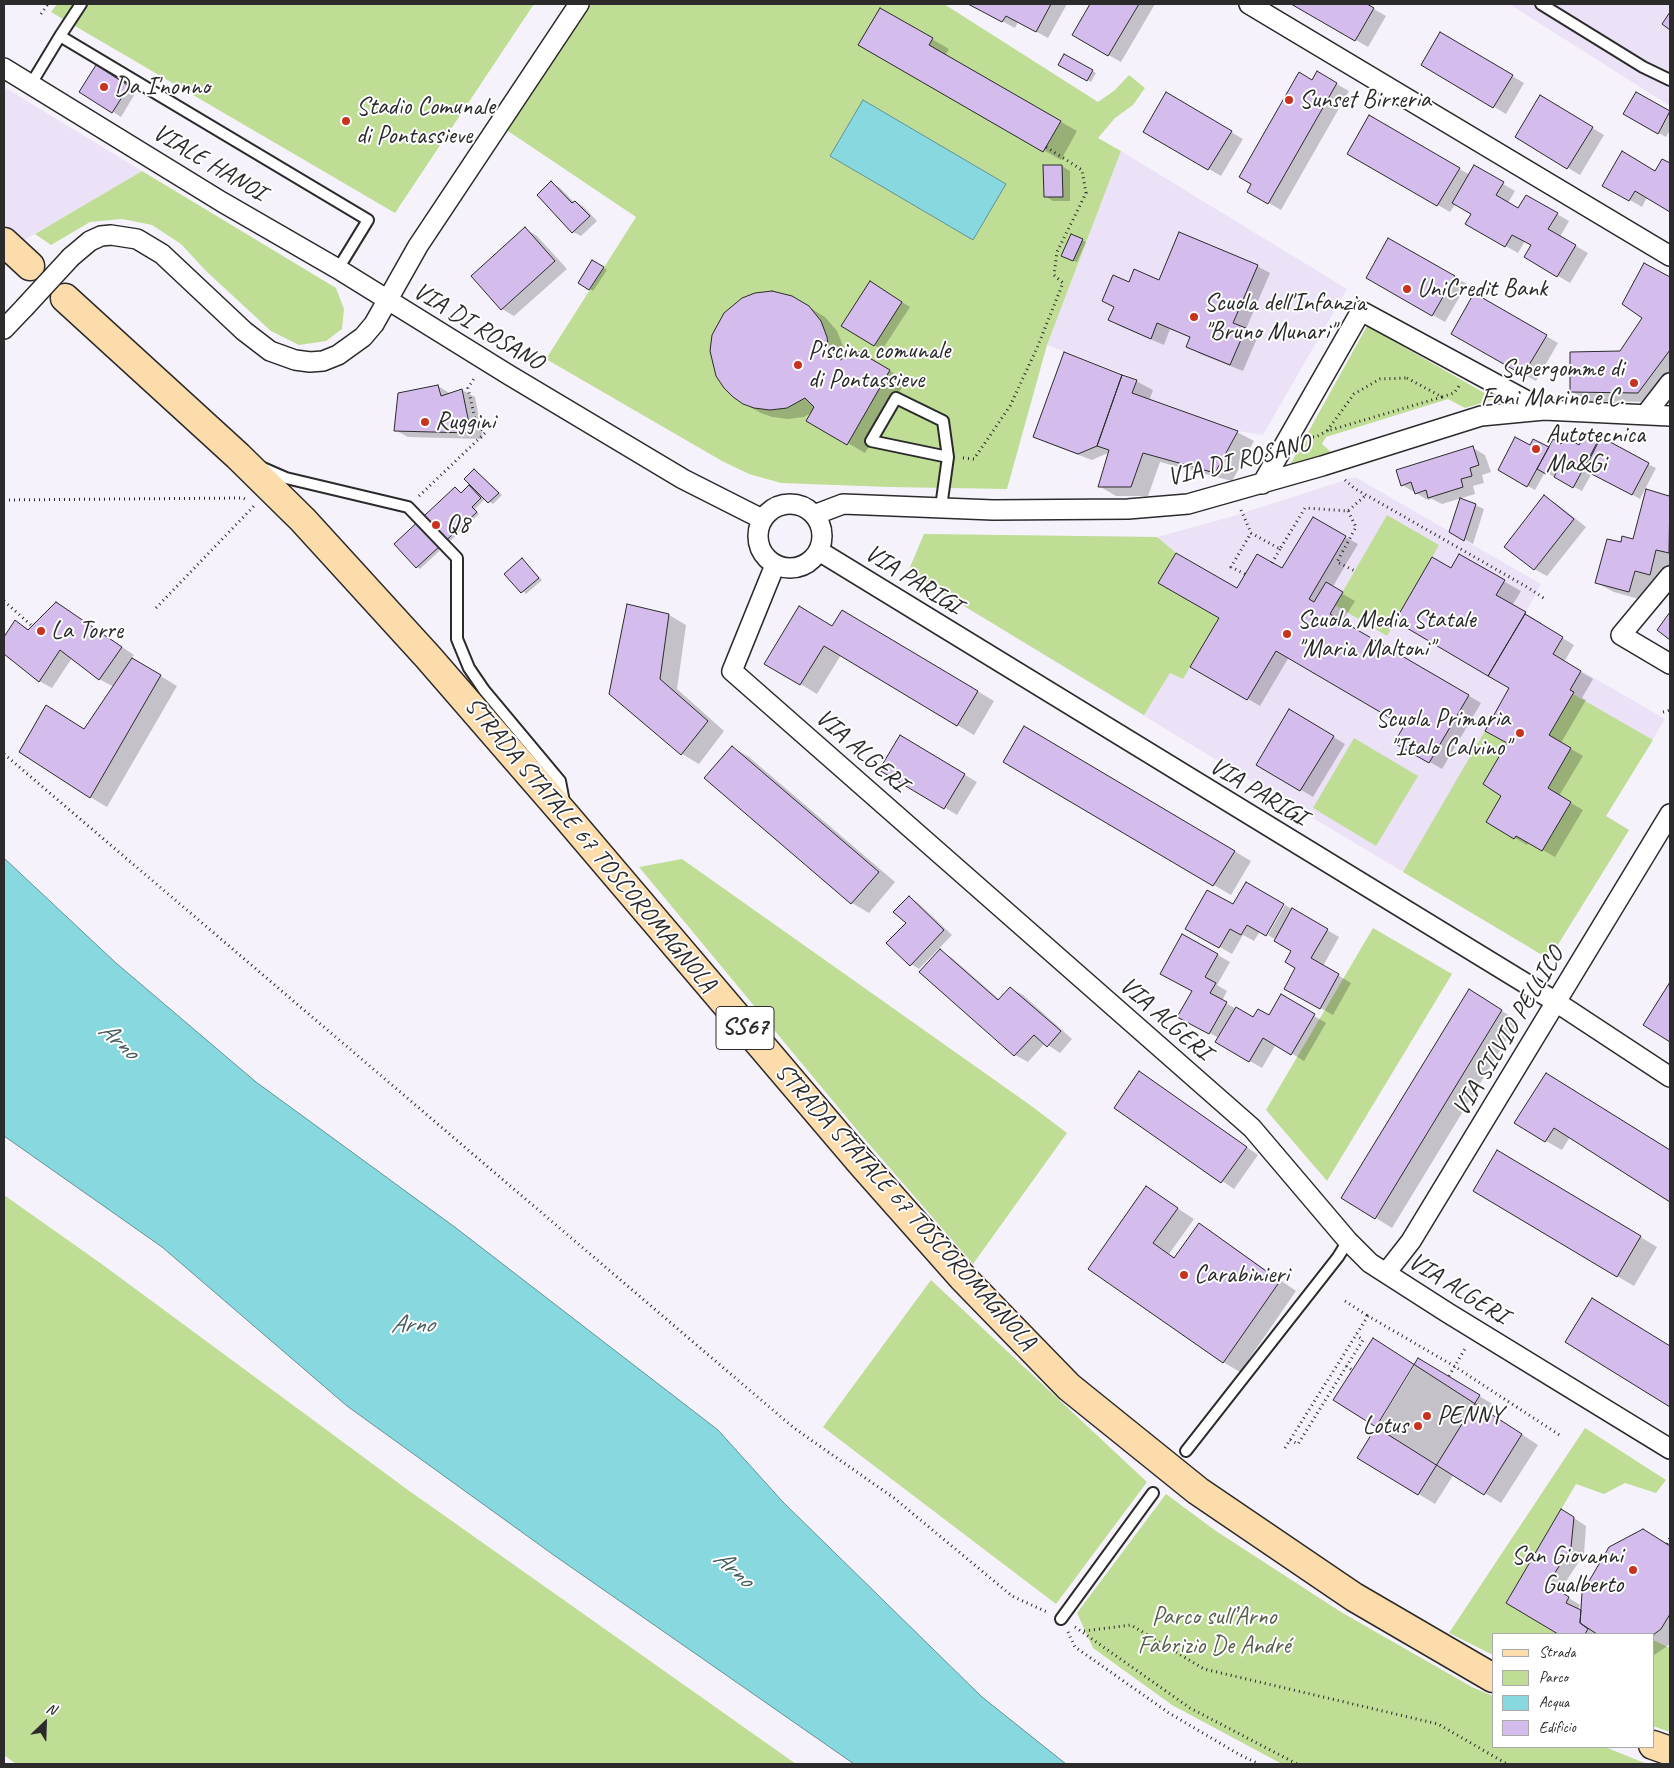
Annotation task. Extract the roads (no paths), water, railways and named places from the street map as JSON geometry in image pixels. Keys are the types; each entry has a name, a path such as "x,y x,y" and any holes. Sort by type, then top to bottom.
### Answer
{"main road":[{"path":"4,242 30,266"},
{"name":"STRADA STATALE 67 TOSCOROMAGNOLA","path":"65,298 238,456 303,520 428,657 566,816 881,1186 963,1278 1069,1387 1198,1491 1354,1597 1492,1677"},
{"path":"1654,1745 1670,1751"}],"street":[{"path":"388,301 418,246 579,4"},
{"path":"1249,4 1670,256"},
{"name":"VIALE HANOI","path":"4,68 388,301"},
{"name":"VIA DI ROSANO","path":"4,329 85,244 101,236 111,235 124,236 144,243 162,254 256,341 270,351 295,360 323,361 352,347 363,338 374,324 388,301 683,479 762,520"},
{"path":"1262,484 1361,311 1544,410"},
{"path":"1646,414 1670,382"},
{"name":"VIA DI ROSANO","path":"814,515 843,504 993,510 1128,509 1188,504 1262,484 1481,416 1544,410 1670,416"},
{"path":"783,505 800,506 814,515 821,529 822,544 815,557 802,566 784,568 775,565 767,559 758,541 758,532 762,520 776,507 783,505"},
{"name":"VIA PARIGI","path":"819,551 1556,1002 1670,1077"},
{"name":"VIA ALGERI","path":"775,565 732,671 1252,1128 1348,1241 1378,1268 1448,1313 1670,1448"},
{"path":"1670,576 1621,635 1670,664"},
{"name":"VIA SILVIO PELLICO","path":"1378,1268 1412,1241 1670,814"}],"lane":[{"path":"31,84 81,4"},
{"path":"1541,4 1643,67 1670,80"},
{"path":"60,36 368,220 338,269"},
{"path":"940,507 948,457 943,421 896,398 871,441 948,457"},
{"path":"238,456 286,478 408,507 457,558 457,638 468,668 560,781 566,816"},
{"path":"1186,1451 1338,1258 1348,1241"},
{"path":"1061,1619 1153,1493"}],"water":[{"path":"863,100 1006,184 973,240 830,156"},
{"name":"Arno","path":"4,858 116,963 256,1082 456,1228 718,1430 783,1502 982,1697 1066,1764 854,1764 555,1556 347,1406 162,1247 4,1136"}],"place":[{"name":"Da I'nonno","path":"104,87"},
{"name":"Sunset Birreria","path":"1289,100"},
{"name":"Stadio Comunale di Pontassieve","path":"346,121"},
{"name":"UniCredit Bank","path":"1407,289"},
{"name":"Scuola dell'Infanzia \"Bruno Munari\"","path":"1194,317"},
{"name":"Piscina comunale di Pontassieve","path":"798,365"},
{"name":"Supergomme di Fani Marino e C.","path":"1634,383"},
{"name":"Ruggini","path":"425,422"},
{"name":"Autotecnica Ma&Gi","path":"1536,449"},
{"name":"Q8","path":"436,525"},
{"name":"La Torre","path":"41,631"},
{"name":"Scuola Media Statale \"Maria Maltoni\"","path":"1287,634"},
{"name":"Scuola Primaria \"Italo Calvino\"","path":"1520,733"},
{"name":"Carabinieri","path":"1184,1275"},
{"name":"PENNY","path":"1427,1416"},
{"name":"Lotus","path":"1418,1426"},
{"name":"San Giovanni Gualberto","path":"1633,1570"}],"park label":[{"name":"Parco sull’Arno Fabrizio De André","path":"1214,1632"}]}
